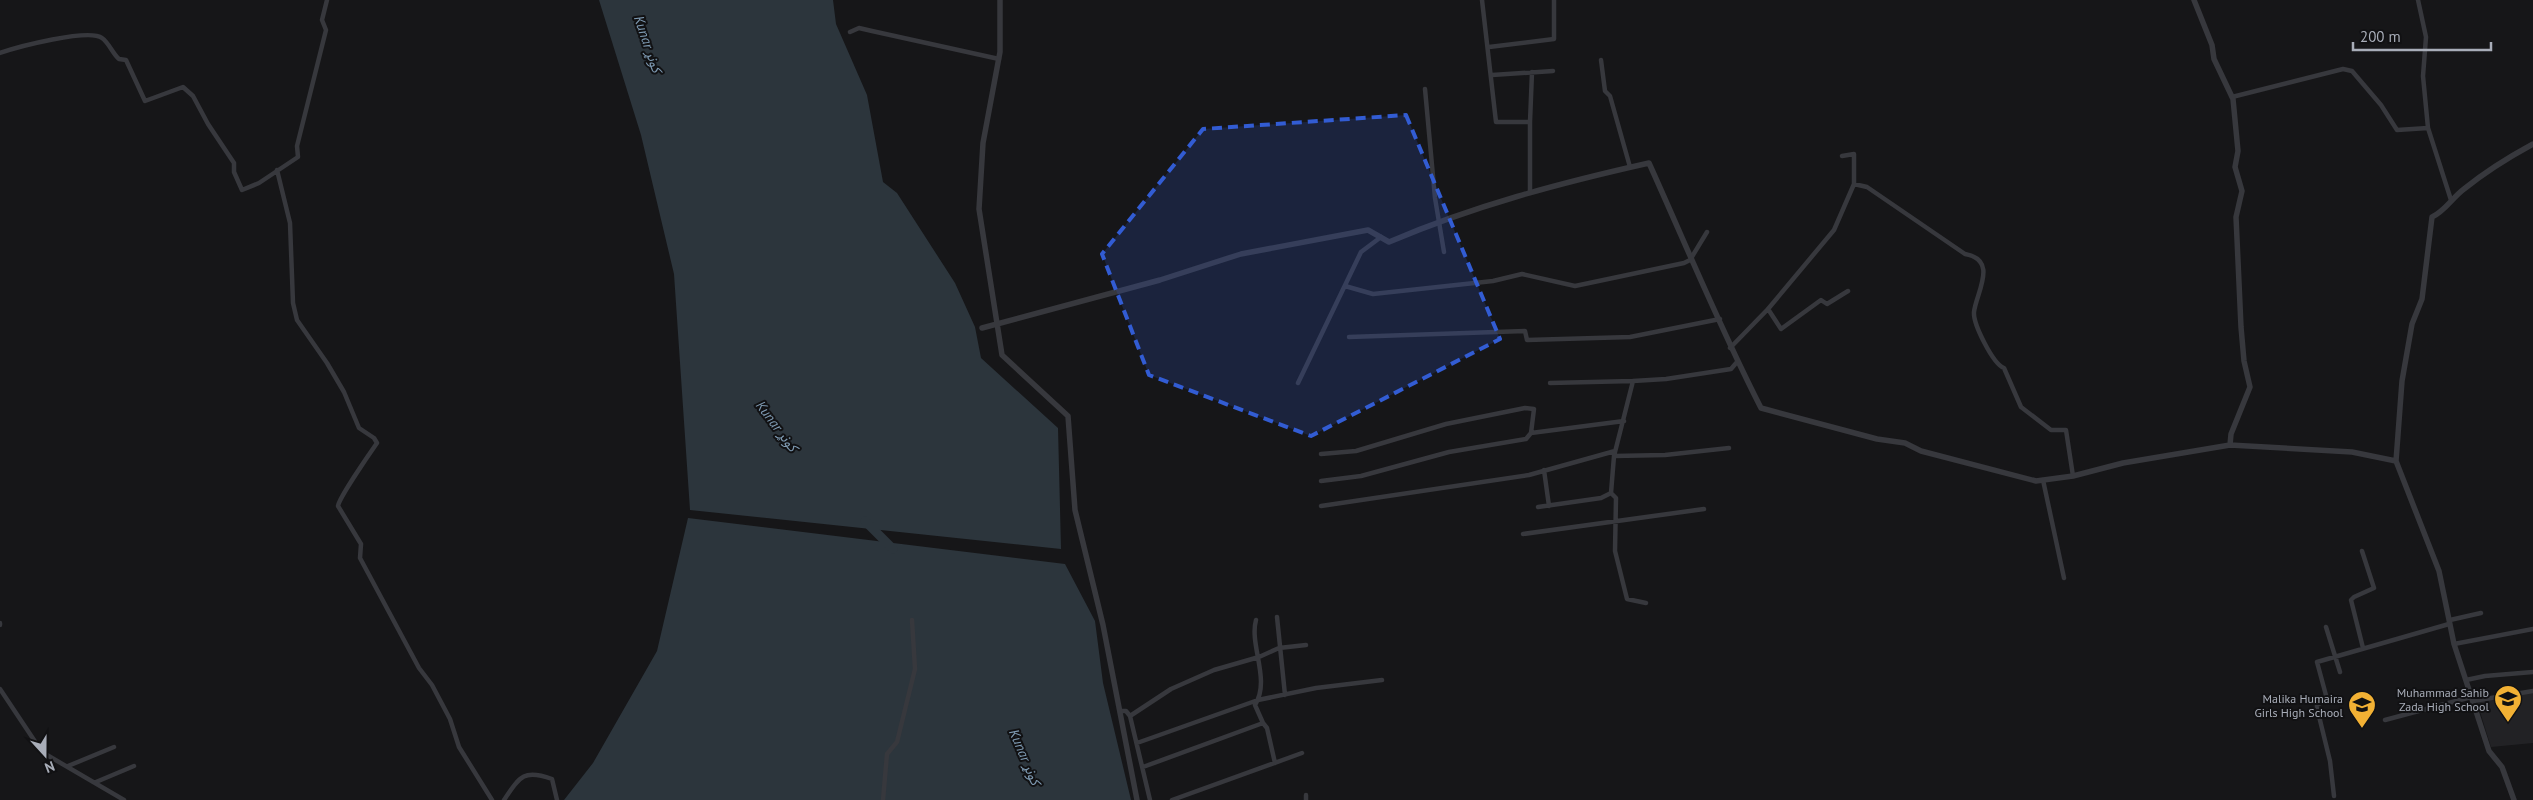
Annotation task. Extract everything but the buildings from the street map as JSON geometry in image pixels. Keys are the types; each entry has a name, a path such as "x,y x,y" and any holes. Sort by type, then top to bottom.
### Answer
{"street":[{"path":"0,52 59,38 92,35 102,38 119,60 126,60 145,100 183,87 193,96 208,124 234,163 234,172 242,190 259,183 298,157 296,146 326,30 322,20 327,0"},
{"path":"1000,0 999,59 983,143 978,209 1002,355 1068,416 1075,510 1103,625 1137,800"},
{"path":"1482,0 1489,47 1496,122 1530,122"},
{"path":"1489,47 1554,39 1554,0"},
{"path":"2194,0 2212,46 2214,59 2232,97 2238,151 2235,167 2242,191 2236,217 2241,327 2244,361 2250,387 2231,434 2230,445"},
{"path":"2418,0 2426,37 2423,76 2428,128 2451,200"},
{"path":"850,32 859,28 999,59"},
{"path":"1602,60 1604,90 1610,96 1630,167"},
{"path":"2232,97 2343,70 2352,71 2381,105 2397,130 2428,128"},
{"path":"1492,75 1553,71"},
{"path":"1530,193 1532,72"},
{"path":"1425,88 1438,221 1444,252"},
{"path":"2514,800 2502,767 2489,751 2454,644 2439,571 2396,461 2402,380 2412,324 2422,299 2432,217 2442,212 2451,200 2533,144"},
{"path":"1730,348 1768,309 1834,230 1854,184 1854,154 1842,156"},
{"path":"982,328 1160,280 1241,254 1368,230 1389,242 1438,221 1530,193 1649,162 1690,260 1720,320 1730,348 1761,408 1877,438 1904,443 1920,451 1997,473 2036,481 2073,476 2123,463 2230,445 2352,452 2396,461"},
{"path":"277,170 290,223 293,303 297,320 344,392 359,428 374,438 377,443 354,480 339,499 338,506 361,544 360,558 419,668 432,685 450,719 459,747 492,800"},
{"path":"1854,184 1867,187 1965,254 1972,256 1983,267 1984,276 1974,314 1986,346 1998,366 2004,368 2021,407 2051,430 2066,430 2073,476"},
{"path":"1345,286 1374,294 1493,281 1522,274 1575,286 1690,260 1707,232"},
{"path":"1298,383 1361,252 1381,237"},
{"path":"1768,309 1780,329 1821,300 1827,304 1848,290"},
{"path":"1349,337 1525,331 1527,340 1554,340 1630,336 1720,320"},
{"path":"1550,383 1666,379 1731,369 1737,362"},
{"path":"1633,381 1624,421 1614,453 1611,493 1616,498 1615,551 1627,599 1646,604"},
{"path":"1321,454 1356,451 1446,424 1525,408 1534,409 1531,433 1526,439 1449,452 1361,476 1321,481"},
{"path":"1531,433 1538,434 1624,421"},
{"path":"1321,506 1544,470 1614,453 1665,455 1729,448"},
{"path":"1544,470 1549,506"},
{"path":"2043,480 2064,578"},
{"path":"1538,507 1600,498 1611,493"},
{"path":"1523,534 1704,509"},
{"path":"2362,551 2374,588 2351,600 2363,648"},
{"path":"2334,796 2330,761 2316,705 2327,699 2317,662 2481,613"},
{"path":"1277,617 1285,695"},
{"path":"883,800 887,754 897,742 915,670 912,620"},
{"path":"1256,620 1253,630 1259,657 1258,700 1255,705 1266,728 1275,763"},
{"path":"2326,627 2340,672"},
{"path":"2454,644 2533,629"},
{"path":"1130,716 1170,689 1214,670 1259,657 1279,648 1306,645"},
{"path":"2466,680 2485,676 2533,672"},
{"path":"1137,743 1258,700 1316,688 1382,680"},
{"path":"0,689 40,749 124,800"},
{"path":"2385,720 2472,699 2533,691"},
{"path":"1120,711 1126,711 1130,716 1150,800"},
{"path":"1143,767 1263,722"},
{"path":"68,766 114,747"},
{"path":"1172,800 1302,753"},
{"path":"96,782 134,766"},
{"path":"504,800 526,774 534,773 552,779 557,800"}],"highlighted area":[{"path":"1406,115 1500,339 1311,436 1149,375 1102,254 1203,129"}],"shaded area":[{"name":"Muhammad Sahib Zada High School","path":"2533,690 2533,743 2491,747 2477,702"}],"water":[{"path":"599,0 833,0 836,24 867,95 883,182 897,193 955,283 975,327 981,358 1058,428 1061,549 690,510 674,274 641,135"},
{"path":"688,518 1065,564 1095,621 1103,683 1131,800 564,800 593,763 657,651"}],"waterway":[{"name":"Kunar کونړ","path":"865,521 893,549"}],"place":[{"name":"Muhammad Sahib Zada High School","path":"2508,723"},
{"name":"Malika Humaira Girls High School","path":"2362,729"}]}
